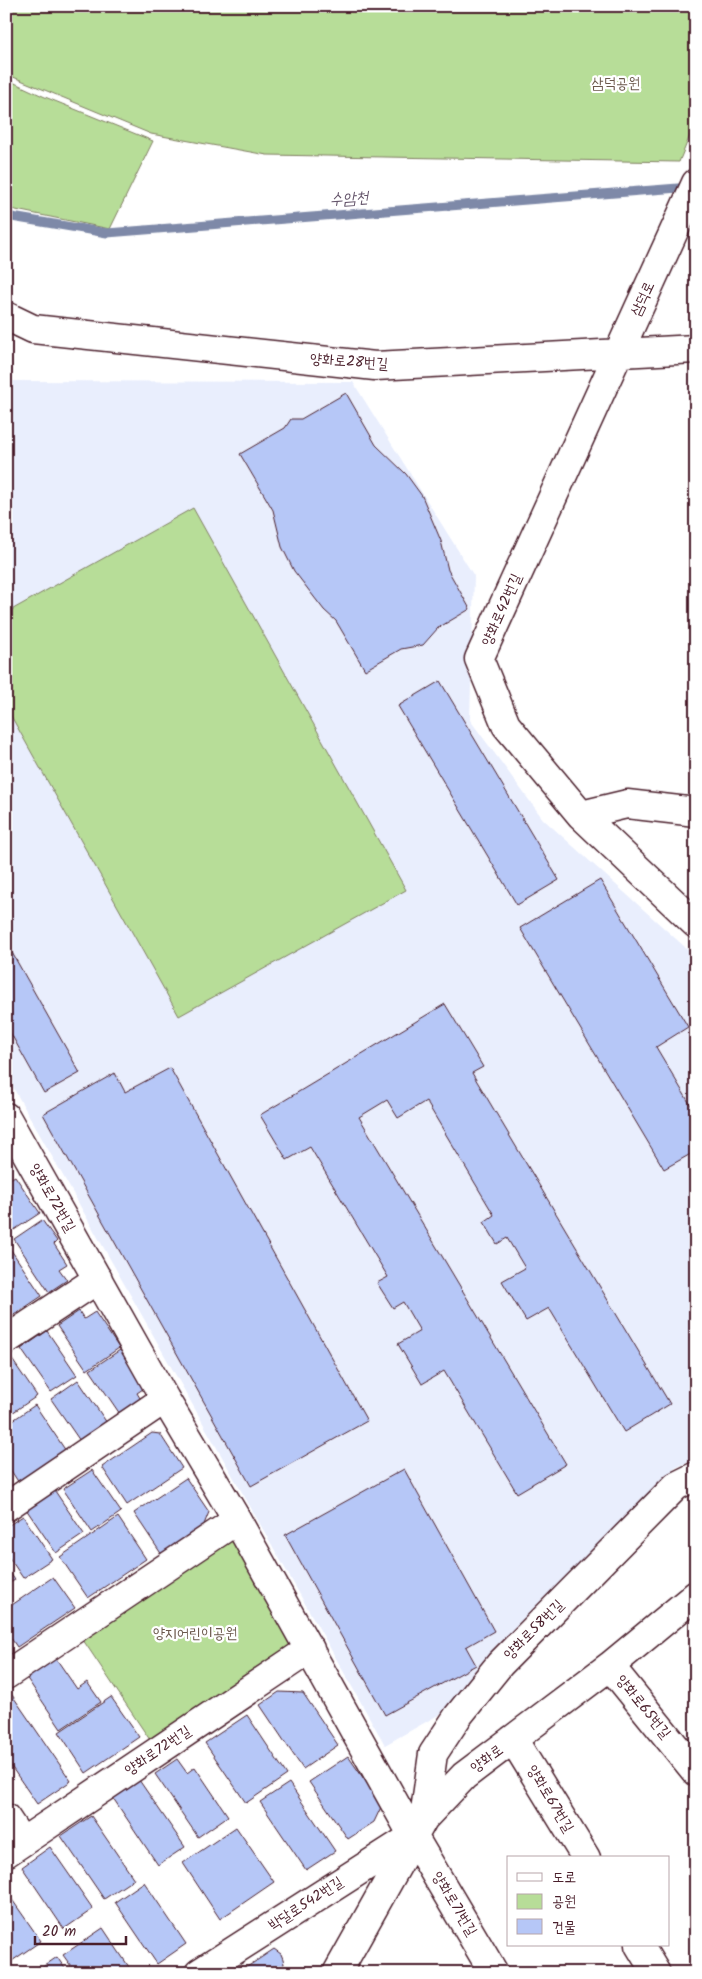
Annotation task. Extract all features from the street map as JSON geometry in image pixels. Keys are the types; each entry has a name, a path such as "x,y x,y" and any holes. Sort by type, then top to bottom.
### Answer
{"street":[{"name":"삼덕로","path":"618,354 696,183"},
{"name":"양화로28번길","path":"6,316 33,329 375,366 696,349"},
{"name":"양화로42번길","path":"618,354 479,660 506,725 581,815 696,924"},
{"path":"581,815 627,804 696,812"},
{"name":"양화로72번길","path":"9,1128 98,1279 165,1399 237,1520 310,1649 419,1827"},
{"path":"6,1340 98,1279"},
{"path":"6,1506 165,1399"},
{"name":"양화로58번길","path":"419,1827 433,1754 458,1716 500,1664 676,1486 696,1476"},
{"path":"6,1675 237,1520"},
{"name":"양화로","path":"337,1973 419,1827 464,1776 610,1666 696,1595"},
{"path":"666,1619 696,1622"},
{"name":"양화로72번길","path":"14,1847 310,1649"},
{"name":"양화로65번길","path":"610,1666 696,1772"},
{"name":"양화로67번길","path":"514,1739 585,1856"},
{"path":"6,1818 14,1847"},
{"name":"박달로542번길","path":"199,1973 419,1827"},
{"name":"양화로71번길","path":"419,1827 494,1973"},
{"path":"640,1946 656,1973"}],"shaded area":[{"path":"6,381 353,382 474,576 470,720 543,819 696,957 696,1071 694,1082 696,1084 696,1458 675,1468 496,1646 449,1709 385,1745 6,1075"}],"green space":[{"name":"삼덕공원","path":"6,6 696,6 696,121 679,162 267,155 151,134 6,74"},
{"path":"6,79 153,141 110,229 6,208"},
{"path":"193,508 406,890 179,1016 6,707 6,613"},
{"name":"양지어린이공원","path":"228,1533 292,1648 152,1743 79,1634"}],"building":[{"path":"346,393 376,445 406,474 422,496 441,541 448,570 470,609 438,628 423,645 401,649 365,670 336,621 324,610 294,571 282,547 273,510 240,454 285,428 291,419 301,419"},
{"path":"440,681 559,880 517,905 398,706"},
{"path":"600,880 688,1027 656,1047 696,1114 696,1151 664,1169 520,928"},
{"path":"6,942 80,1073 44,1093 6,1025"},
{"path":"445,1004 483,1067 472,1073 670,1404 624,1432 549,1308 526,1321 502,1281 525,1268 507,1238 497,1244 484,1222 494,1215 426,1101 398,1118 387,1100 359,1117 566,1464 517,1493 444,1371 422,1384 398,1344 420,1331 403,1302 393,1308 377,1283 388,1277 310,1147 287,1160 260,1115"},
{"path":"170,1068 367,1421 251,1486 43,1114 115,1073 125,1092"},
{"path":"15,1176 40,1213 14,1230 6,1218 6,1181"},
{"path":"42,1220 57,1241 54,1244 67,1264 59,1269 67,1280 49,1292 14,1239"},
{"path":"9,1247 42,1296 11,1317 6,1310 6,1249"},
{"path":"79,1311 84,1319 95,1312 119,1348 87,1370 57,1326"},
{"path":"47,1331 77,1375 51,1392 21,1349"},
{"path":"120,1350 146,1387 137,1393 143,1403 122,1417 90,1370"},
{"path":"9,1355 37,1396 6,1417 6,1357"},
{"path":"78,1380 107,1423 80,1441 51,1399"},
{"path":"35,1405 66,1451 19,1483 6,1463 6,1425"},
{"path":"152,1433 160,1434 182,1468 127,1505 102,1467"},
{"path":"404,1469 494,1631 466,1647 476,1665 385,1715 285,1535"},
{"path":"92,1470 121,1512 92,1532 63,1489"},
{"path":"186,1478 209,1512 203,1527 162,1555 134,1513"},
{"path":"55,1491 84,1534 56,1553 26,1509"},
{"path":"23,1516 52,1559 23,1578 6,1553 6,1527"},
{"path":"118,1517 146,1559 88,1598 60,1557"},
{"path":"6,1567 15,1580 6,1585"},
{"path":"53,1577 75,1608 17,1647 6,1631 6,1609"},
{"path":"55,1657 77,1689 87,1682 101,1702 61,1729 26,1677"},
{"path":"279,1692 303,1693 338,1745 303,1769 260,1705"},
{"path":"12,1695 71,1781 37,1804 6,1759 6,1699"},
{"path":"111,1697 139,1737 86,1773 59,1732"},
{"path":"247,1715 287,1775 246,1803 205,1743"},
{"path":"348,1756 382,1805 374,1822 348,1839 309,1782"},
{"path":"177,1759 187,1773 195,1767 228,1816 198,1837 155,1774"},
{"path":"139,1780 185,1847 158,1865 113,1798"},
{"path":"289,1783 335,1851 306,1870 260,1802"},
{"path":"91,1816 134,1879 104,1899 61,1836"},
{"path":"236,1827 274,1882 220,1919 183,1863"},
{"path":"50,1847 93,1909 64,1929 22,1867"},
{"path":"144,1882 186,1944 157,1964 115,1902"},
{"path":"6,1891 41,1941 6,1965"},
{"path":"103,1928 133,1973 76,1973 63,1955"},
{"path":"274,1949 281,1954 283,1959 284,1964 280,1973 238,1973"},
{"path":"57,1957 68,1973 34,1973"}],"waterway":[{"name":"수암천","path":"6,216 107,233 691,187"}]}
